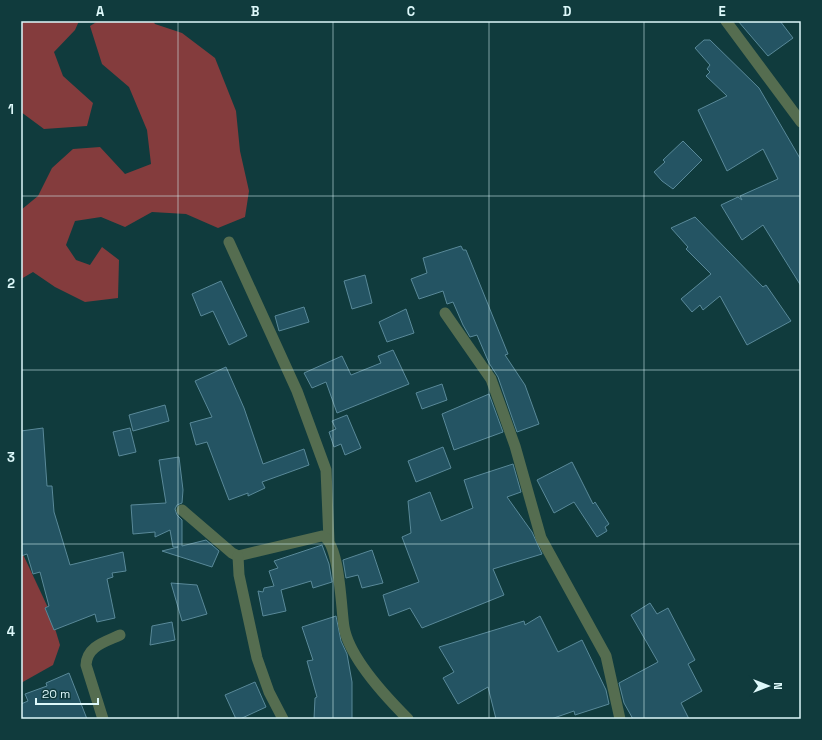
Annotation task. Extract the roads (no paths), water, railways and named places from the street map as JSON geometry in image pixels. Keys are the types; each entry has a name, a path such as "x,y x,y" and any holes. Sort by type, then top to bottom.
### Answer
{"street":[{"path":"726,21 801,122"},
{"path":"229,242 298,391 326,470 329,540 335,556 345,629 350,644 386,698 408,719"},
{"path":"445,313 491,379 516,446 541,538 606,656 620,719"},
{"path":"182,510 232,553 238,556 322,536 329,540"},
{"path":"238,556 239,575 257,658 269,692 283,719"},
{"path":"103,719 86,665 86,657 91,650 120,635"}]}
